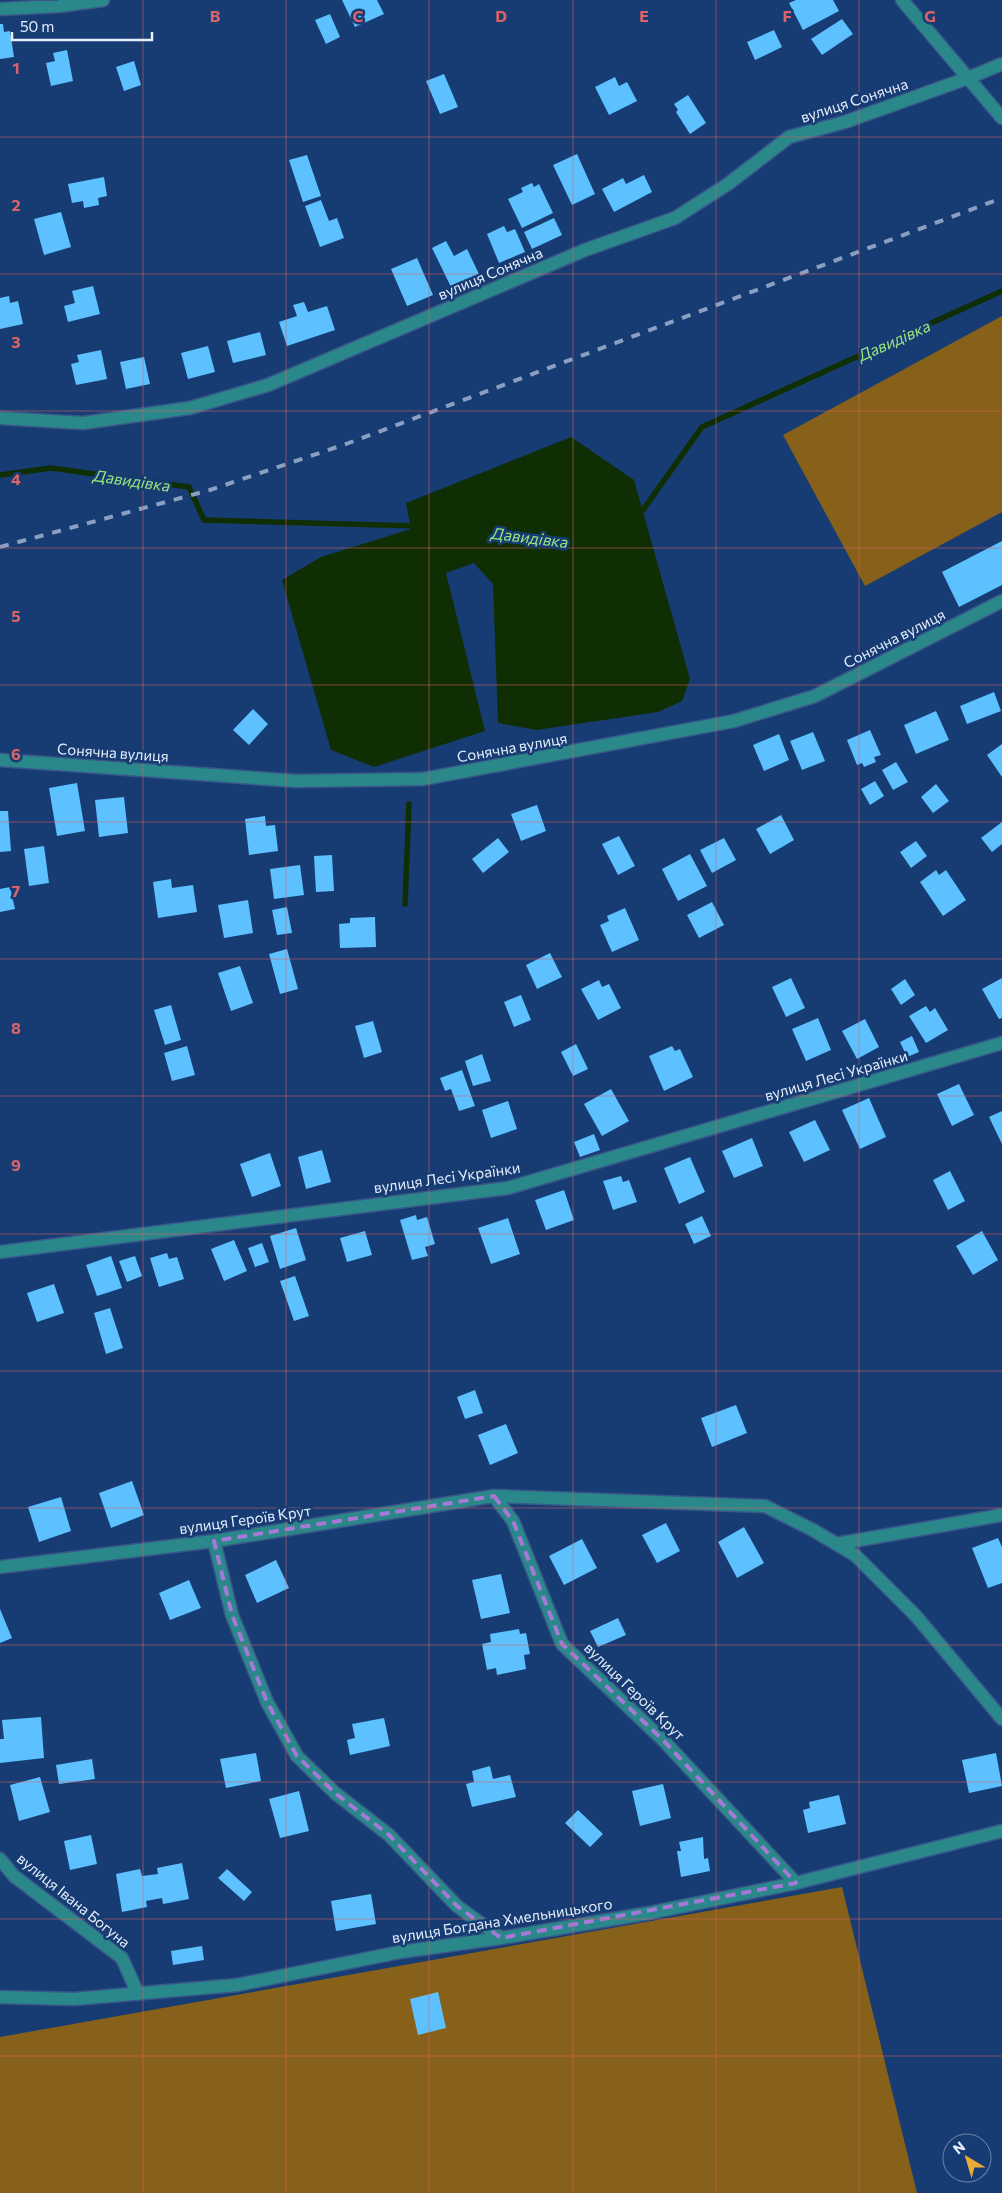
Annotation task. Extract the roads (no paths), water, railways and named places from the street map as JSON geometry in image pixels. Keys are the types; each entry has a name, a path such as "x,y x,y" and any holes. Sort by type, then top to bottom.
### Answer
{"street":[{"path":"0,9 59,6 103,0"},
{"path":"902,0 1002,118"},
{"name":"вулиця Сонячна","path":"0,418 83,423 190,408 268,385 585,250 675,218 728,184 789,137 845,122 1002,64"},
{"name":"Сонячна вулиця","path":"0,760 297,781 422,779 734,722 815,696 1002,601"},
{"name":"вулиця Лесі Українки","path":"0,1252 508,1188 1002,1043"},
{"name":"вулиця Героїв Крут","path":"494,1496 513,1521 562,1644 663,1740 796,1883"},
{"name":"вулиця Героїв Крут","path":"0,1567 214,1541 494,1496 765,1506 855,1555 916,1616 1002,1719"},
{"path":"836,1544 1002,1515"},
{"path":"214,1541 232,1615 268,1702 297,1756 335,1793 389,1835 457,1906 501,1938"},
{"name":"вулиця Богдана Хмельницького","path":"0,1997 74,1998 237,1985 400,1952 501,1938 649,1913 796,1883 1002,1831"},
{"name":"вулиця Івана Богуна","path":"0,1859 14,1876 122,1958 138,1994"}],"water":[{"path":"571,437 634,480 690,679 682,701 658,712 536,730 498,723 493,584 474,563 446,573 485,731 374,767 331,750 282,580 321,557 411,529 406,503"}],"waterway":[{"name":"Давидівка","path":"638,517 702,427 1002,291"},
{"name":"Давидівка","path":"0,475 51,468 189,487 204,520 418,526"},
{"path":"405,904 409,804"}],"railway":[{"path":"0,547 210,490 346,444 1002,198"}]}
